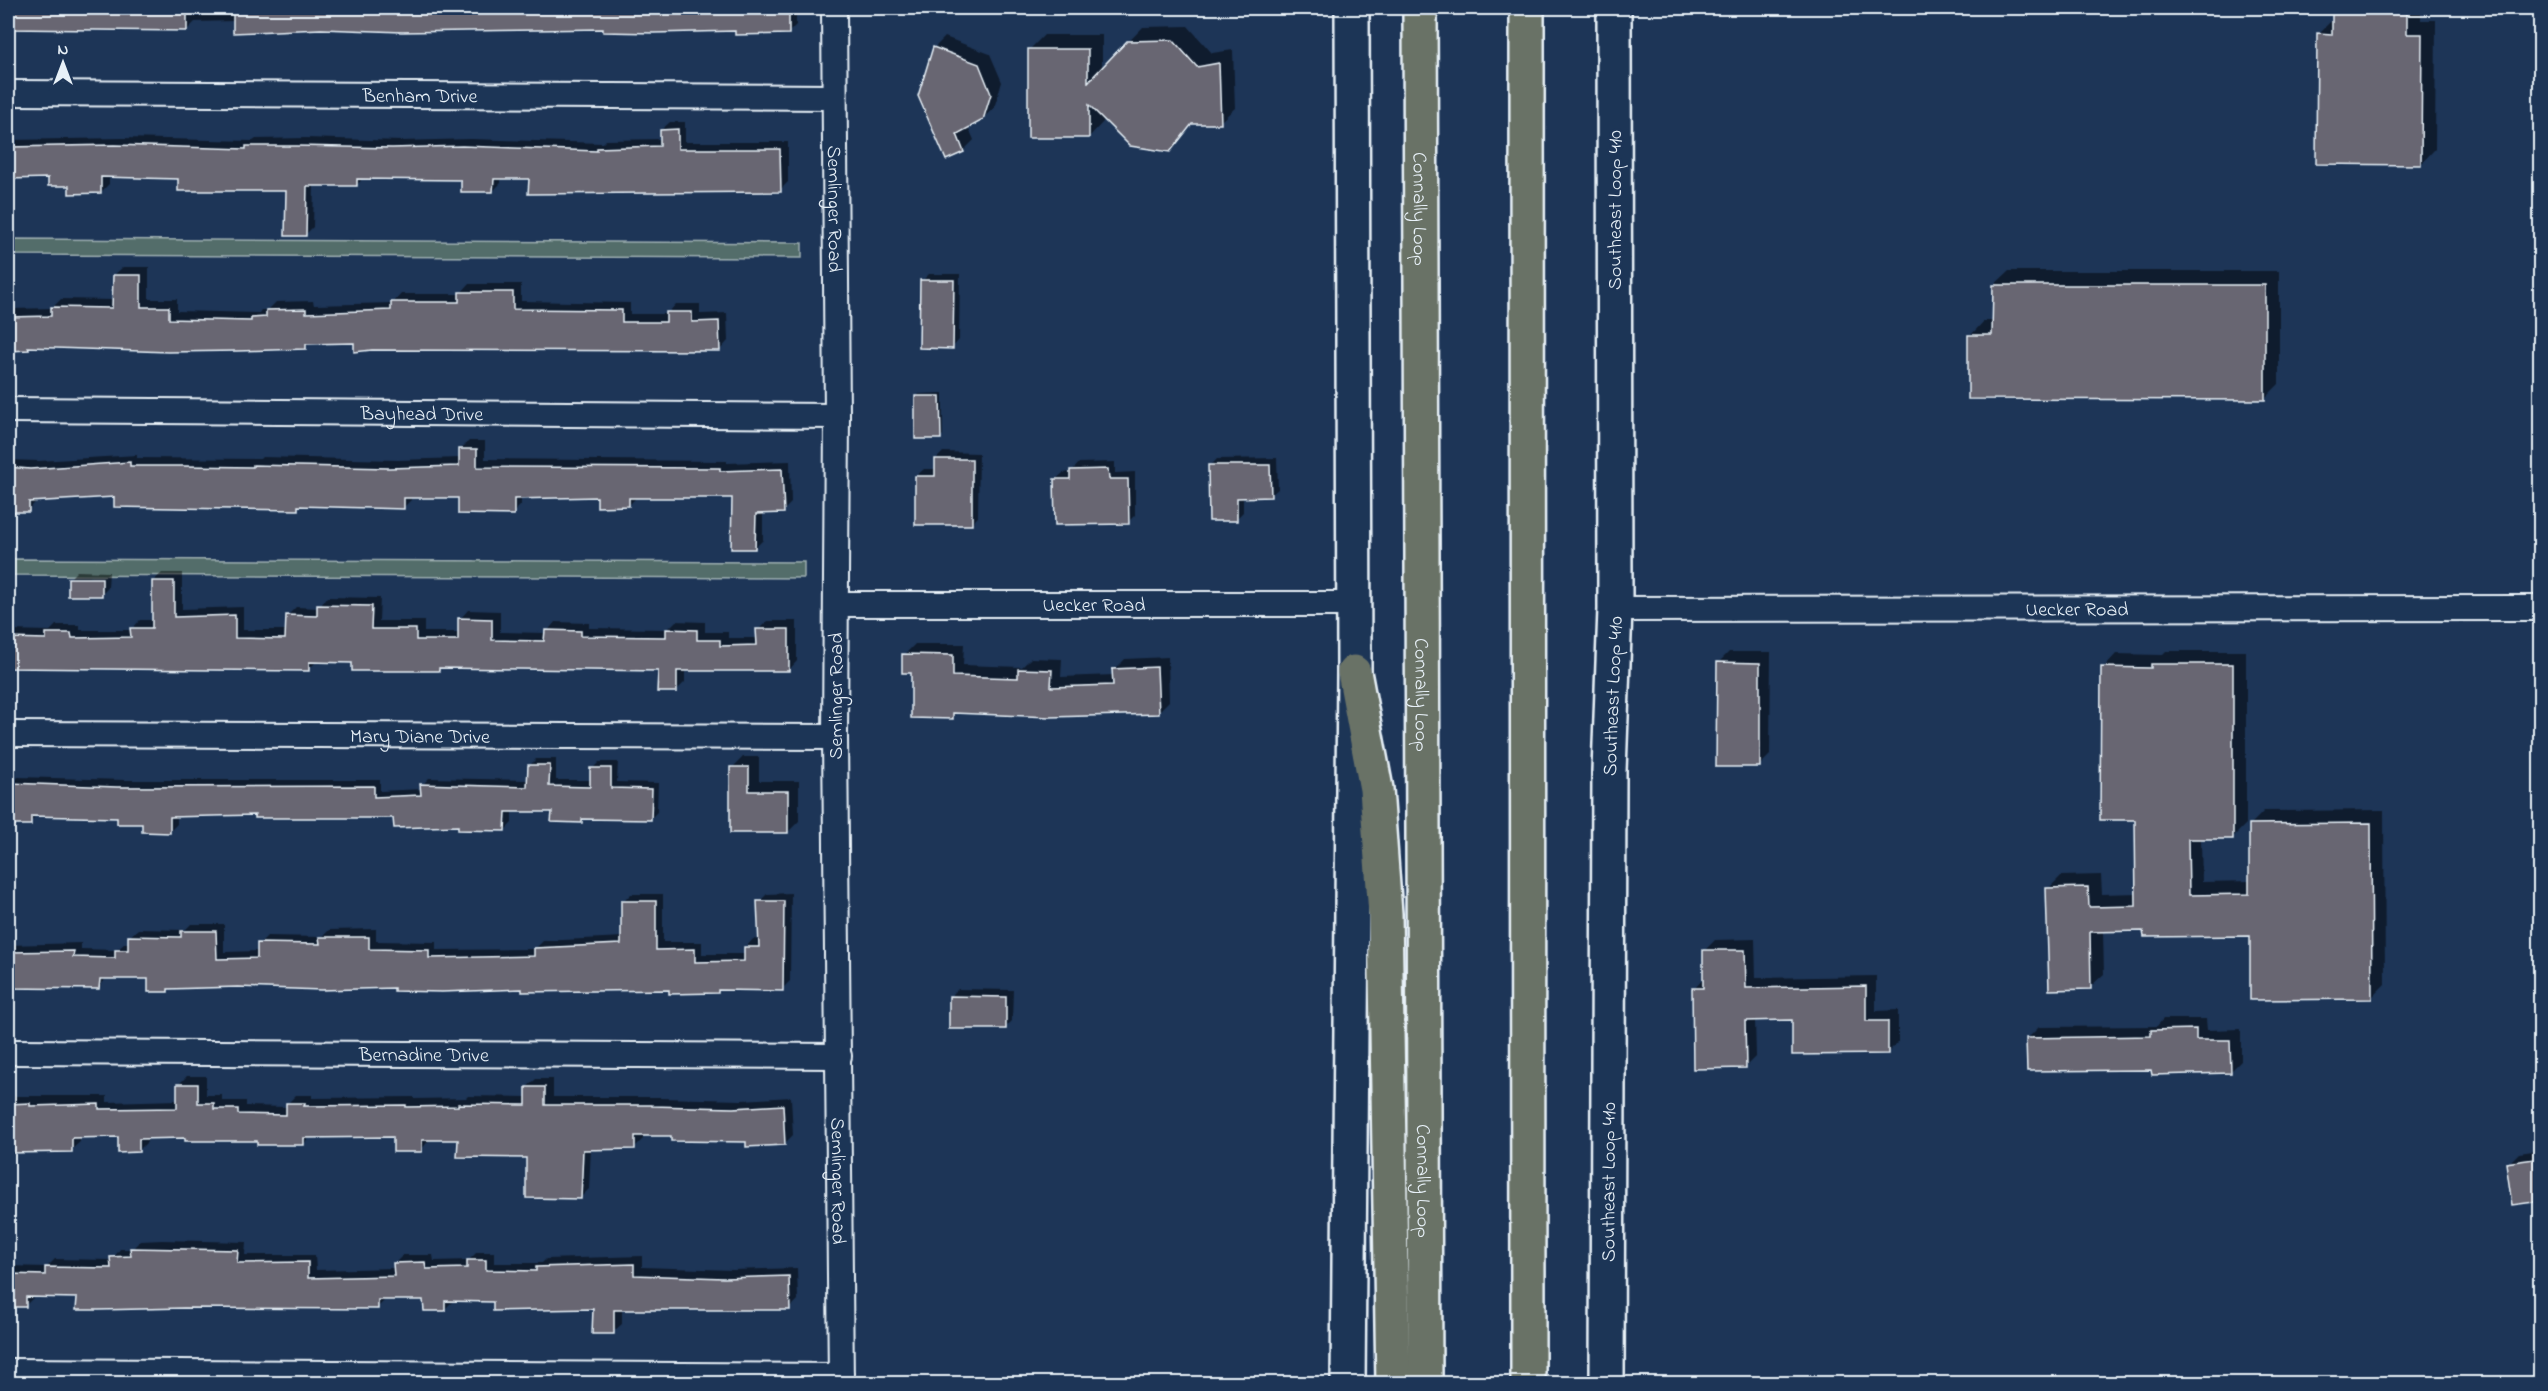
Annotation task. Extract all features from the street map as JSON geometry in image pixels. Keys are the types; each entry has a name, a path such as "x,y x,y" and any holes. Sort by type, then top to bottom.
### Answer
{"highway":[{"name":"Connally Loop","path":"1420,8 1425,1383"},
{"path":"1527,8 1528,1383"},
{"path":"1354,672 1376,789 1385,914 1393,1383"}],"main road":[{"path":"1348,1383 1354,672 1352,8"},
{"name":"Southeast Loop 410","path":"1607,1383 1609,771 1615,609 1614,8"}],"street":[{"name":"Semlinger Road","path":"834,8 837,416 835,737 841,1380"},
{"name":"Benham Drive","path":"8,93 834,98"},
{"name":"Bayhead Drive","path":"8,410 837,416"},
{"name":"Uecker Road","path":"836,604 1353,604"},
{"name":"Uecker Road","path":"1615,609 2541,608"},
{"name":"Mary Diane Drive","path":"8,734 835,737"},
{"name":"Bernadine Drive","path":"8,1052 839,1056"},
{"path":"8,1371 841,1380"}],"green space":[{"path":"8,239 802,243 802,258 8,255"},
{"path":"8,559 804,562 804,578 8,575"}],"building":[{"path":"8,8 187,8 187,31 8,29"},
{"path":"233,8 789,8 789,34 735,35 735,31 603,32 603,29 402,32 321,29 233,33"},
{"path":"2332,8 2407,8 2407,34 2422,34 2421,165 2316,164 2317,33 2332,34"},
{"path":"1173,40 1197,67 1219,63 1221,124 1192,124 1170,152 1130,146 1089,105 1089,138 1028,138 1028,49 1088,49 1088,82 1127,41"},
{"path":"933,47 979,64 991,94 983,120 957,134 964,152 946,160 918,96"},
{"path":"678,129 678,149 780,149 781,192 528,194 529,179 494,179 493,192 461,192 461,180 357,179 357,186 307,186 306,236 285,236 286,191 178,191 178,179 101,177 101,193 69,194 69,186 48,186 48,178 8,179 8,147 114,145 246,149 246,146 392,148 462,146 597,151 597,148 660,146 660,130"},
{"path":"113,275 141,275 141,307 169,307 169,319 251,321 251,318 266,317 266,310 306,309 306,313 391,310 391,302 459,302 459,292 513,292 513,309 622,310 622,322 666,322 666,312 692,312 692,322 719,321 720,351 372,350 354,352 354,343 306,344 306,349 237,351 168,352 28,347 29,350 8,351 8,317 51,316 51,307 112,308"},
{"path":"920,280 954,280 953,349 919,348"},
{"path":"1993,285 2265,285 2265,400 1968,399 1968,335 1992,335"},
{"path":"915,396 940,396 941,439 915,439"},
{"path":"459,449 477,449 477,467 720,468 720,471 782,469 784,513 756,514 755,549 731,549 732,498 629,498 629,506 597,507 597,497 514,499 514,515 458,514 458,498 404,498 404,509 298,506 298,510 114,507 114,497 29,502 29,512 8,512 8,467 30,469 130,462 130,466 253,467 253,465 389,468 459,466"},
{"path":"935,459 972,459 972,525 915,525 915,476 935,476"},
{"path":"1208,465 1270,465 1271,497 1237,498 1237,521 1209,521"},
{"path":"1108,469 1109,479 1128,479 1129,524 1055,525 1054,479 1070,479 1070,470"},
{"path":"68,578 102,578 102,596 68,596"},
{"path":"152,581 174,581 174,617 235,615 235,638 285,639 286,615 317,616 317,605 372,606 371,629 416,629 416,640 458,640 458,618 492,619 492,640 544,641 545,630 581,631 581,636 666,637 666,629 697,630 697,640 720,640 720,646 757,645 756,629 789,629 789,671 677,671 677,692 657,692 658,671 439,668 439,671 352,671 352,663 309,662 309,671 8,668 8,638 46,639 46,633 71,633 72,638 131,637 130,628 152,628"},
{"path":"902,654 953,655 953,676 1018,678 1018,669 1052,670 1051,687 1113,685 1112,669 1157,667 1159,714 1050,717 953,713 953,719 911,718 911,673 902,673"},
{"path":"1717,662 1760,663 1760,767 1716,767"},
{"path":"2151,664 2233,664 2233,839 2188,839 2189,895 2249,894 2249,824 2371,823 2372,999 2250,1000 2250,936 2144,937 2143,931 2090,932 2091,989 2049,990 2046,888 2088,887 2089,907 2136,906 2135,820 2100,820 2101,667 2151,668"},
{"path":"528,765 550,765 549,786 590,787 590,768 611,768 611,788 652,789 651,820 582,819 582,823 551,822 552,812 506,812 505,831 458,830 458,826 394,828 393,818 255,818 255,815 170,817 170,833 142,832 142,824 117,824 117,818 31,816 31,825 8,825 9,783 117,787 374,786 374,797 421,795 420,784 527,787"},
{"path":"730,767 749,767 749,791 788,791 788,833 730,833"},
{"path":"621,901 656,901 656,950 695,949 695,962 744,961 744,947 759,947 757,901 784,901 783,991 718,990 718,993 669,994 669,990 522,992 522,989 442,992 394,991 394,988 321,990 238,987 168,989 168,992 148,992 148,979 100,979 99,989 8,988 8,952 74,951 73,957 115,958 115,950 128,950 128,936 181,937 181,931 216,931 217,959 257,958 257,943 320,944 319,937 369,937 369,949 429,950 429,958 534,956 534,948 621,944"},
{"path":"1703,950 1745,950 1746,988 1866,986 1866,1021 1888,1021 1888,1054 1792,1055 1792,1020 1745,1021 1746,1068 1693,1069 1692,988 1703,988"},
{"path":"949,996 1006,997 1006,1029 949,1029"},
{"path":"2196,1029 2196,1040 2230,1040 2231,1073 2152,1075 2151,1070 2027,1071 2026,1038 2151,1036 2151,1030"},
{"path":"177,1084 198,1084 198,1103 214,1103 214,1109 238,1109 238,1114 286,1115 286,1103 305,1103 304,1106 406,1105 406,1107 458,1106 458,1104 526,1105 526,1087 545,1087 545,1105 733,1108 783,1105 785,1145 746,1147 746,1142 671,1141 671,1136 635,1136 635,1149 583,1150 581,1199 526,1198 526,1158 457,1157 458,1140 422,1140 422,1152 393,1152 393,1137 304,1138 304,1145 257,1145 257,1141 185,1141 185,1138 139,1139 139,1152 118,1153 118,1137 72,1138 72,1152 8,1153 8,1104 30,1103 30,1106 99,1104 99,1109 177,1108"},
{"path":"2541,1158 2541,1201 2512,1205 2506,1163"},
{"path":"130,1248 238,1250 237,1263 308,1262 308,1278 394,1276 393,1263 425,1262 426,1269 467,1268 467,1260 486,1260 486,1270 536,1271 536,1267 634,1264 634,1275 724,1278 789,1276 790,1310 614,1310 614,1334 592,1334 593,1309 493,1311 493,1302 445,1301 445,1311 424,1311 423,1300 378,1300 378,1309 76,1310 77,1298 26,1297 26,1307 8,1307 8,1274 45,1275 45,1267 111,1268 110,1257 131,1256"}]}
